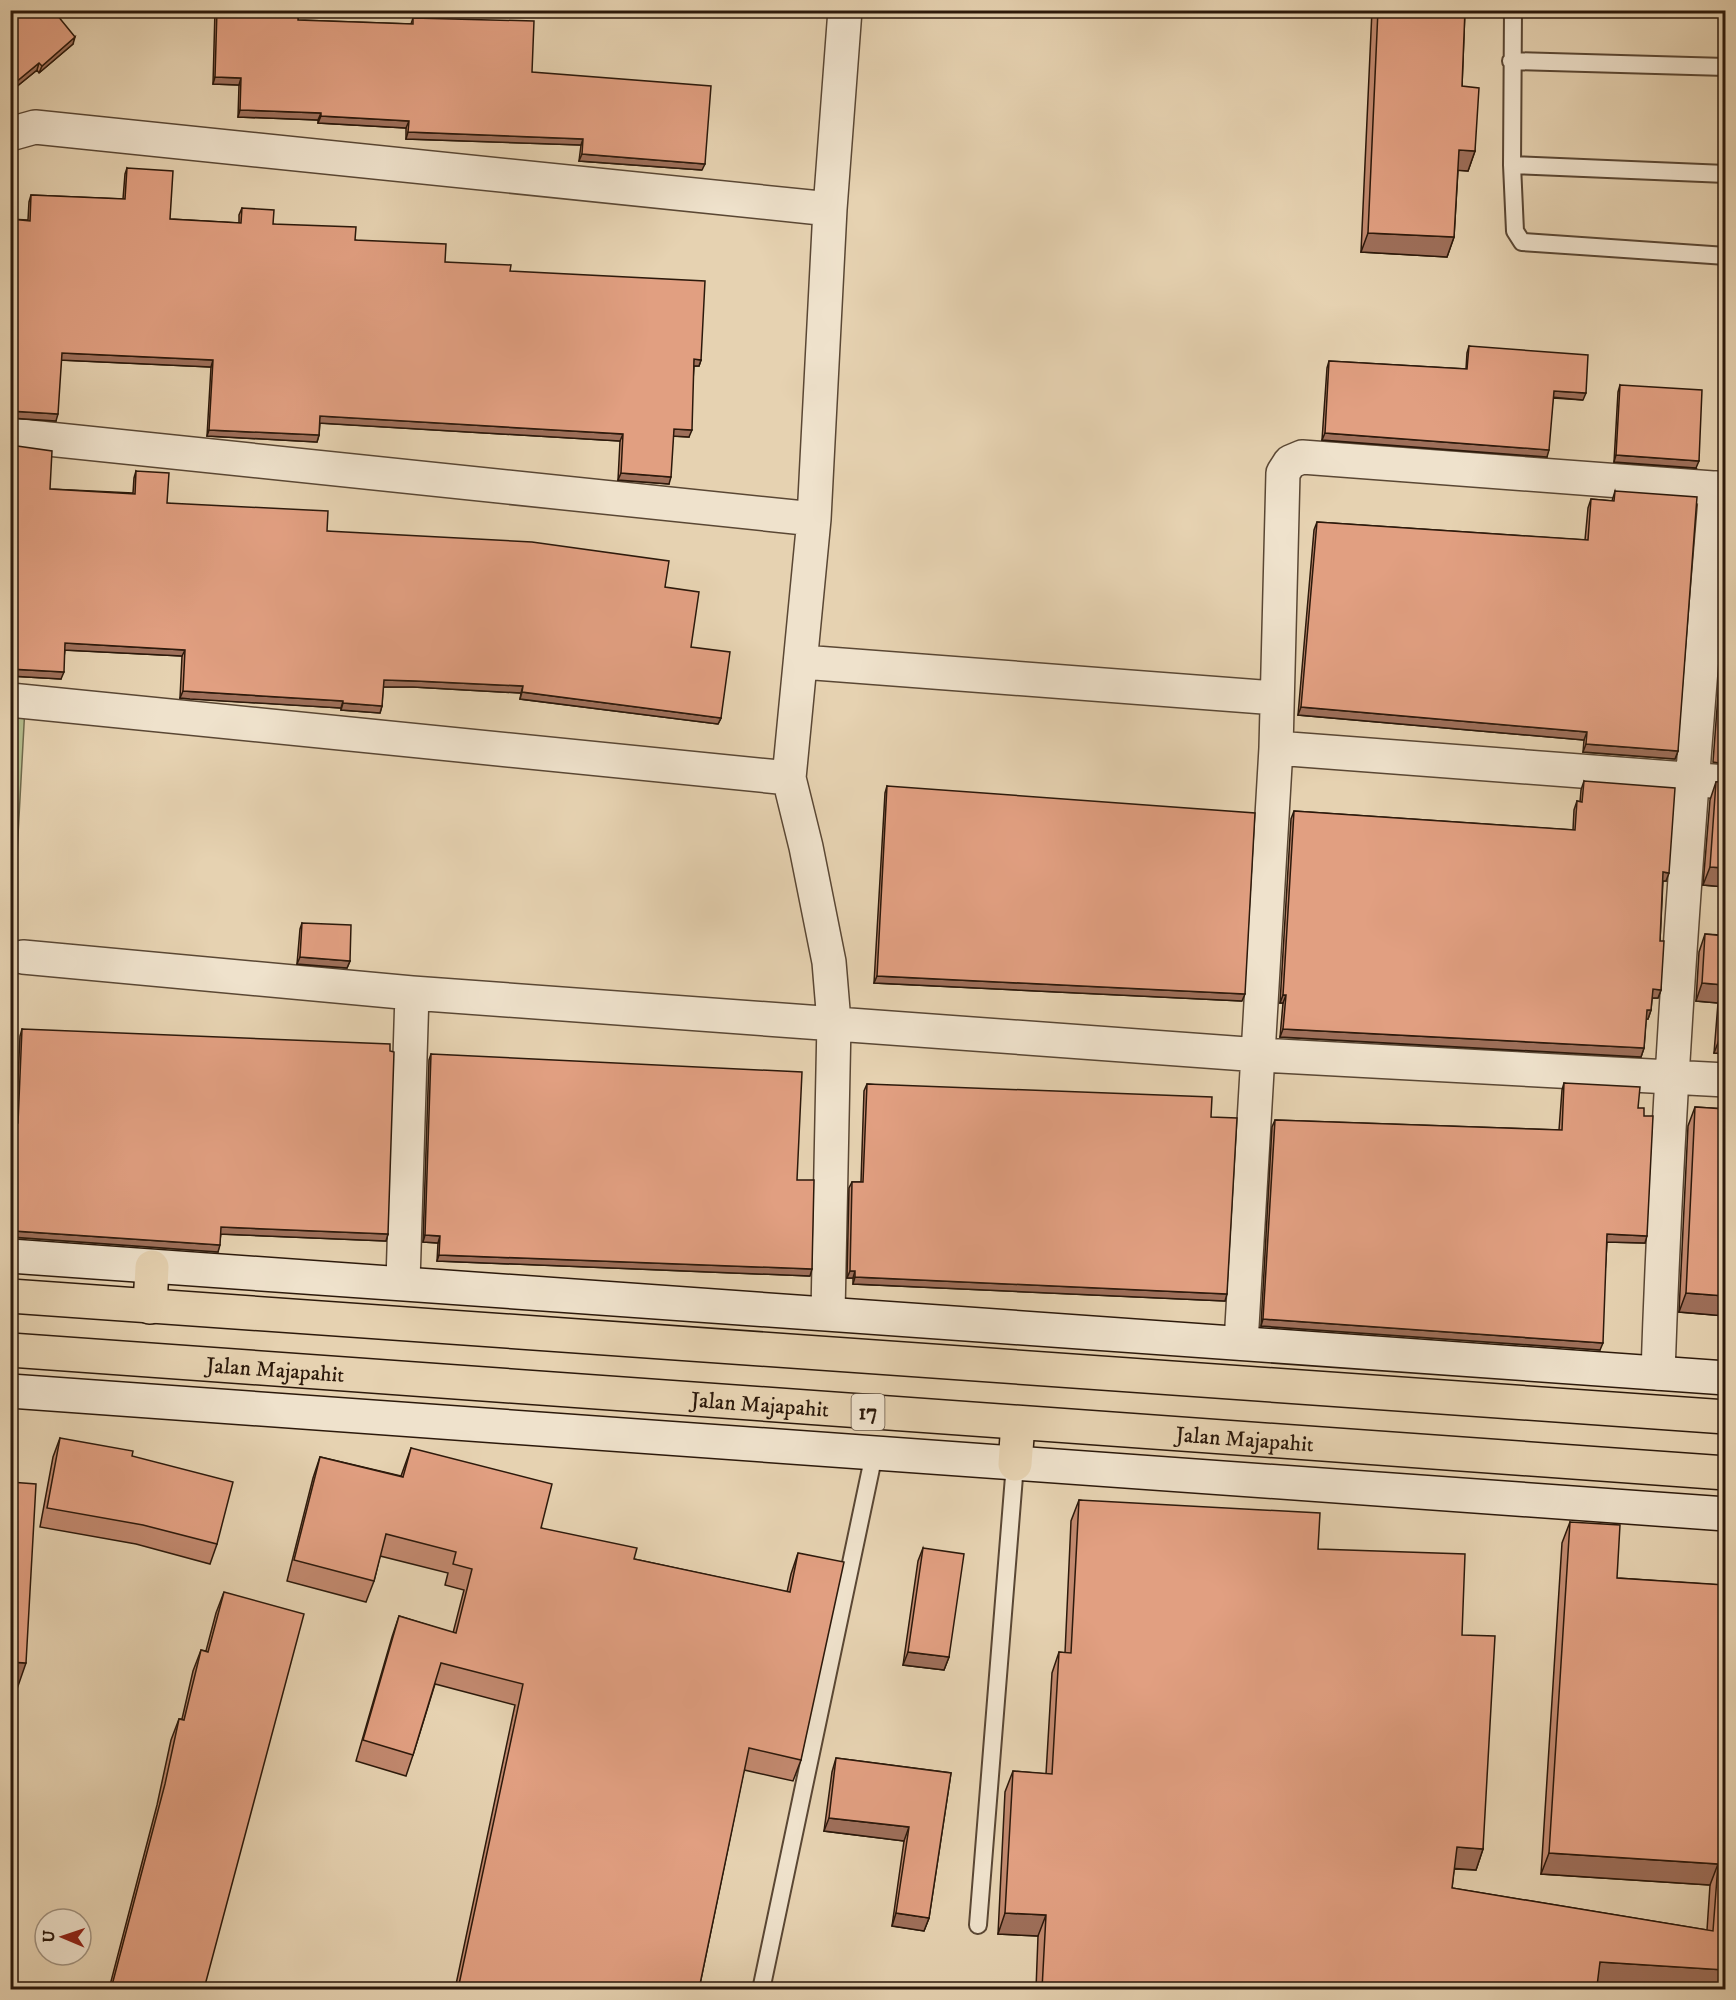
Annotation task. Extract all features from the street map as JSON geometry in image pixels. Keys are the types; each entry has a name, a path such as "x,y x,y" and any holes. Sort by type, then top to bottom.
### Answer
{"highway":[{"path":"150,1307 152,1267"},
{"path":"10,1296 1725,1417"},
{"name":"Jalan Majapahit","path":"10,1350 1725,1473"},
{"path":"1015,1464 1018,1423"}],"street":[{"path":"828,1313 831,1274 834,1022 829,962 806,847 789,778 814,519 830,209 845,10"},
{"path":"10,134 35,127 830,209"},
{"path":"10,435 814,519"},
{"path":"1241,1343 1260,1055 1276,748 1283,473 1290,462 1302,457 1720,489 1692,778 1672,1076 1658,1373"},
{"path":"802,662 1276,698"},
{"path":"10,700 789,778"},
{"path":"1276,748 1725,782"},
{"path":"23,957 411,993 834,1022 1260,1055 1725,1080"},
{"path":"404,1282 411,993"},
{"path":"10,1256 404,1282 1725,1378"},
{"path":"10,1391 1725,1514"}],"lane":[{"path":"1514,10 1511,62 1512,165 1515,231 1522,242 1725,256"},
{"path":"1511,62 1725,67"},
{"path":"1512,165 1725,174"},
{"path":"761,1989 874,1454"},
{"path":"978,1925 1015,1464"}],"green space":[{"path":"10,686 26,688 17,854 10,853"}],"building":[{"path":"10,10 53,10 75,37 42,66 39,63 10,87"},
{"path":"217,10 298,10 298,20 413,24 413,18 534,21 532,72 711,86 705,164 582,154 583,139 408,132 409,121 321,116 321,113 240,110 241,78 215,77"},
{"path":"1378,10 1465,10 1462,86 1479,88 1475,151 1459,150 1454,237 1368,233"},
{"path":"127,168 173,171 170,219 241,223 242,208 274,210 273,224 356,227 355,240 446,244 445,262 511,265 510,271 705,281 701,360 694,359 692,430 674,429 671,477 621,473 623,434 320,416 319,435 209,430 213,360 62,353 58,414 10,411 10,219 30,221 31,195 125,199"},
{"path":"1469,346 1588,355 1586,393 1554,391 1549,450 1325,433 1329,361 1467,369"},
{"path":"1620,385 1702,390 1699,461 1616,455"},
{"path":"10,445 52,451 50,489 135,494 136,471 169,473 167,503 328,511 327,531 532,542 669,561 665,587 699,592 691,647 730,652 721,718 522,692 523,686 384,680 382,706 343,703 343,701 183,691 185,650 65,643 64,672 10,669"},
{"path":"1615,491 1697,497 1678,751 1586,744 1587,732 1301,707 1317,522 1588,540 1591,499 1614,501"},
{"path":"1725,663 1725,745 1719,744"},
{"path":"1584,781 1675,788 1669,873 1663,872 1660,941 1664,941 1661,990 1653,989 1651,1010 1647,1010 1644,1048 1283,1029 1294,811 1575,830 1577,801 1582,802"},
{"path":"1725,781 1725,868 1710,867 1716,782"},
{"path":"887,786 1255,813 1245,994 877,976"},
{"path":"302,923 351,925 350,961 300,957"},
{"path":"1705,934 1725,936 1725,1035 1721,1035 1724,985 1702,983"},
{"path":"22,1029 390,1044 390,1051 394,1052 388,1234 221,1227 220,1245 14,1231 10,1214 10,1122 18,1123"},
{"path":"431,1054 802,1072 797,1180 814,1180 812,1269 439,1255 440,1236 425,1235"},
{"path":"1564,1083 1640,1087 1638,1108 1644,1108 1644,1116 1653,1116 1647,1236 1607,1234 1603,1343 1263,1319 1275,1120 1562,1130"},
{"path":"867,1084 1212,1097 1211,1117 1237,1118 1227,1294 855,1277 855,1271 850,1271 852,1182 863,1182"},
{"path":"1695,1107 1725,1109 1725,1296 1686,1293"},
{"path":"60,1438 133,1451 132,1456 233,1482 217,1544 143,1525 47,1508"},
{"path":"411,1448 552,1484 541,1528 637,1548 634,1559 790,1592 798,1553 844,1562 801,1760 749,1748 699,1989 458,1989 523,1684 441,1663 413,1755 363,1740 399,1616 456,1633 472,1569 453,1564 456,1552 386,1534 374,1581 294,1560 320,1457 403,1477"},
{"path":"10,1482 36,1484 26,1663 10,1662"},
{"path":"1079,1500 1320,1513 1318,1549 1465,1554 1462,1635 1495,1636 1483,1849 1457,1847 1452,1888 1713,1931 1718,1864 1549,1853 1570,1522 1620,1525 1617,1578 1725,1585 1725,1970 1600,1962 1597,1986 1613,1989 1042,1989 1046,1915 1005,1913 1013,1771 1052,1774 1059,1652 1071,1653"},
{"path":"923,1548 964,1554 949,1657 908,1652"},
{"path":"224,1592 304,1614 204,1989 111,1989 165,1784 179,1719 184,1720 201,1650 208,1652"},
{"path":"836,1758 951,1773 929,1918 896,1913 909,1827 829,1818"}]}
